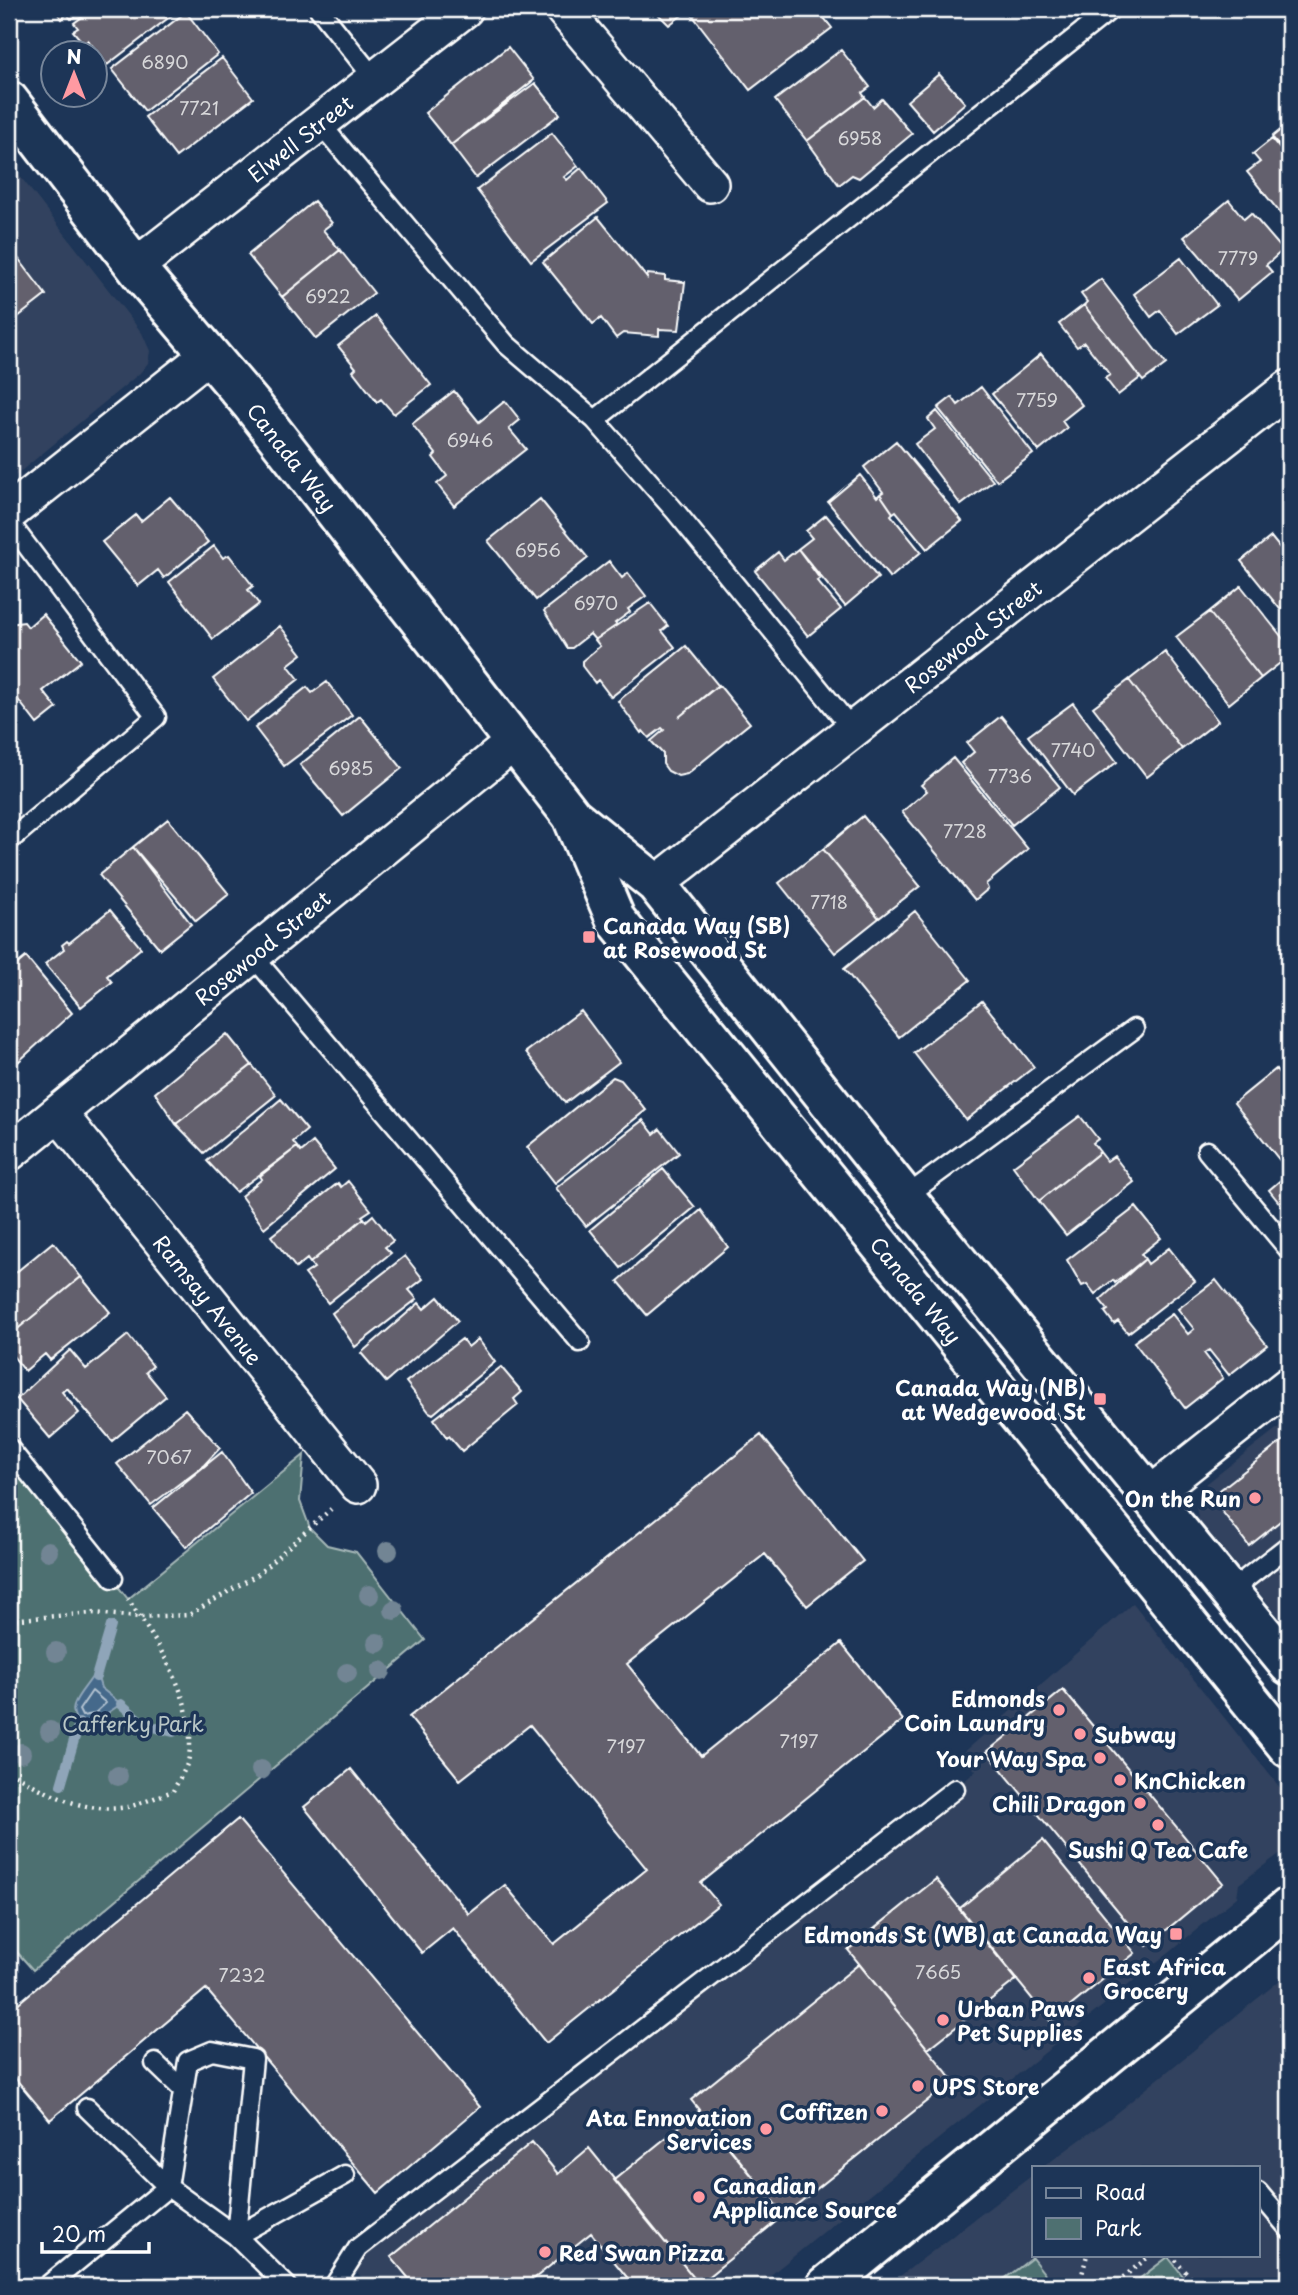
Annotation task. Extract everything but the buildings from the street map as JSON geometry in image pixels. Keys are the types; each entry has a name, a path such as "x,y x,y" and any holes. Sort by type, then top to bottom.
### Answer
{"main road":[{"name":"Canada Way","path":"9,101 207,356 252,405 572,816 656,884 905,1197 1229,1592 1284,1648"},
{"name":"Canada Way","path":"572,816 616,920 1289,1748"},
{"path":"826,2286 1289,1907"}],"street":[{"name":"Elwell Street","path":"136,266 373,77 465,9"},
{"path":"564,9 710,184"},
{"path":"9,513 207,356"},
{"name":"Rosewood Street","path":"656,884 1289,388"},
{"name":"Rosewood Street","path":"9,1153 513,743"},
{"name":"Ramsay Avenue","path":"59,1114 358,1485"},
{"path":"1150,1495 1289,1387"}],"lane":[{"path":"319,9 373,77"},
{"path":"595,420 1111,9"},
{"path":"318,121 506,344 595,420 676,512 852,729"},
{"path":"9,522 156,717 9,841"},
{"path":"252,955 580,1342"},
{"path":"905,1197 1134,1029"},
{"path":"1207,1152 1289,1250"},
{"path":"9,1448 113,1578"},
{"path":"1229,1592 1289,1545"},
{"path":"334,2286 358,2248 955,1789"},
{"path":"47,2286 168,2187 188,2061 212,2052 253,2059 236,2236"},
{"path":"155,2063 183,2090"},
{"path":"87,2108 168,2187 236,2236 287,2286"},
{"path":"236,2236 345,2175"},
{"path":"1260,2194 1289,2229"}],"path":[{"path":"9,1620 93,1614 139,1617 190,1615 258,1574 358,1485"},
{"path":"9,1771 51,1795 94,1807 126,1807 173,1791 189,1758 186,1722 177,1682 113,1578"},
{"path":"1079,2286 1087,2256"},
{"path":"1112,2286 1150,2256"},
{"path":"1172,2256 1198,2286"}],"shaded area":[{"path":"9,162 142,333 150,351 148,363 140,373 9,481"},
{"path":"1289,1419 1289,1629 1198,1519 1196,1506 1206,1484"},
{"path":"1133,1603 1289,1799 1289,1842 1282,1852 1239,1884 1237,1897 757,2286 370,2286 348,2263 955,1789 976,1771 961,1755"},
{"path":"1289,1973 1289,2286 887,2286 1032,2176 1032,2256 1260,2256 1260,2166 1044,2166 1110,2118"}],"green space":[{"name":"Cafferky Park","path":"9,1448 128,1599 304,1455 300,1501 310,1528 327,1545 356,1552 425,1640 33,1970 9,1943"},
{"path":"1168,2257 1191,2286 1130,2286"},
{"path":"1032,2258 1054,2286 995,2286"}],"water":[{"path":"92,1677 98,1678 101,1688 121,1704 97,1720 79,1723 73,1711 74,1706"}],"waterway":[{"path":"96,1677 111,1626"},
{"path":"121,1704 145,1725 173,1732"},
{"path":"61,1785 79,1723"}],"place":[{"name":"Canada Way (SB) at Rosewood St","path":"589,937"},
{"name":"Canada Way (NB) at Wedgewood St","path":"1100,1399"},
{"name":"On the Run","path":"1255,1498"},
{"name":"Edmonds Coin Laundry","path":"1059,1710"},
{"name":"Subway","path":"1080,1734"},
{"name":"Your Way Spa","path":"1100,1758"},
{"name":"KnChicken","path":"1120,1780"},
{"name":"Chili Dragon","path":"1140,1803"},
{"name":"Sushi Q Tea Cafe","path":"1158,1825"},
{"name":"Edmonds St (WB) at Canada Way","path":"1176,1934"},
{"name":"East Africa Grocery","path":"1089,1978"},
{"name":"Urban Paws Pet Supplies","path":"943,2020"},
{"name":"UPS Store","path":"918,2086"},
{"name":"Coffizen","path":"882,2111"},
{"name":"Ata Ennovation Services","path":"766,2129"},
{"name":"Canadian Appliance Source","path":"699,2197"},
{"name":"Red Swan Pizza","path":"545,2252"}]}
